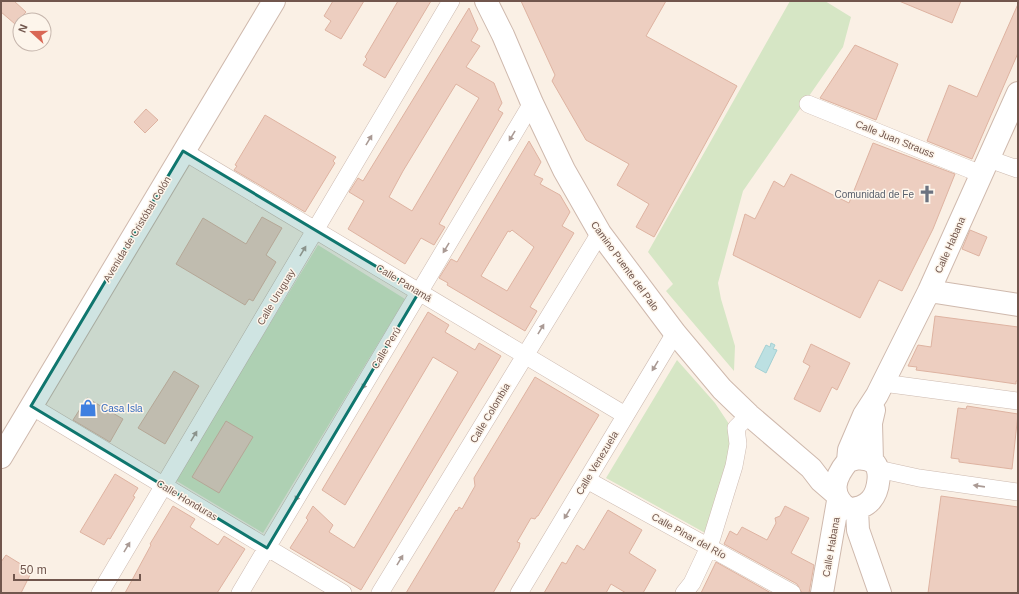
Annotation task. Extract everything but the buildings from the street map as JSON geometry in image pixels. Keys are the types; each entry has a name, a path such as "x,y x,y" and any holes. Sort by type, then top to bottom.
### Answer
{"street":[{"name":"Avenida de Cristóbal Colón","path":"1,457 274,1"},
{"name":"Calle Uruguay","path":"100,593 451,1"},
{"name":"Camino Puente del Palo","path":"486,1 564,170 600,233 675,333 722,389 749,415 811,468 844,502"},
{"name":"Calle Habana","path":"844,466 849,450 864,416 880,389 929,291 1018,93"},
{"name":"Calle Perú","path":"240,593 532,103"},
{"name":"Calle Juan Strauss","path":"808,104 985,167 1017,169 1018,167"},
{"name":"Calle Panamá","path":"183,151 625,415"},
{"name":"Calle Colombia","path":"380,593 600,233"},
{"path":"929,291 1018,305"},
{"name":"Calle Venezuela","path":"519,593 675,333"},
{"name":"Calle Habana","path":"875,465 871,423 880,389"},
{"path":"880,389 1018,401"},
{"name":"Calle Honduras","path":"31,406 343,593"},
{"path":"684,593 692,583 708,547 734,466 738,444 736,428 749,415"},
{"path":"811,468 844,466 859,458 875,465 919,478 1018,492"},
{"path":"844,502 870,501 878,486 875,465"},
{"path":"844,466 837,478 844,502 858,530 880,593"},
{"name":"Calle Pinar del Río","path":"587,480 792,593"},
{"name":"Calle Habana","path":"822,593 844,502"}],"highlighted area":[{"path":"183,151 419,292 267,548 31,406"}],"green space":[{"path":"790,1 825,1 851,17 843,47 743,191 718,283 721,299 735,346 734,371 666,291 673,284 648,252"},
{"path":"318,245 405,299 263,533 175,480"},
{"path":"677,360 715,403 733,430 735,448 707,534 606,478"}],"water":[{"path":"771,343 775,345 773,349 777,350 766,373 755,367 766,345 770,347"}],"place":[{"name":"Comunidad de Fe","path":"927,194"},
{"name":"Casa Isla","path":"88,408"}]}
